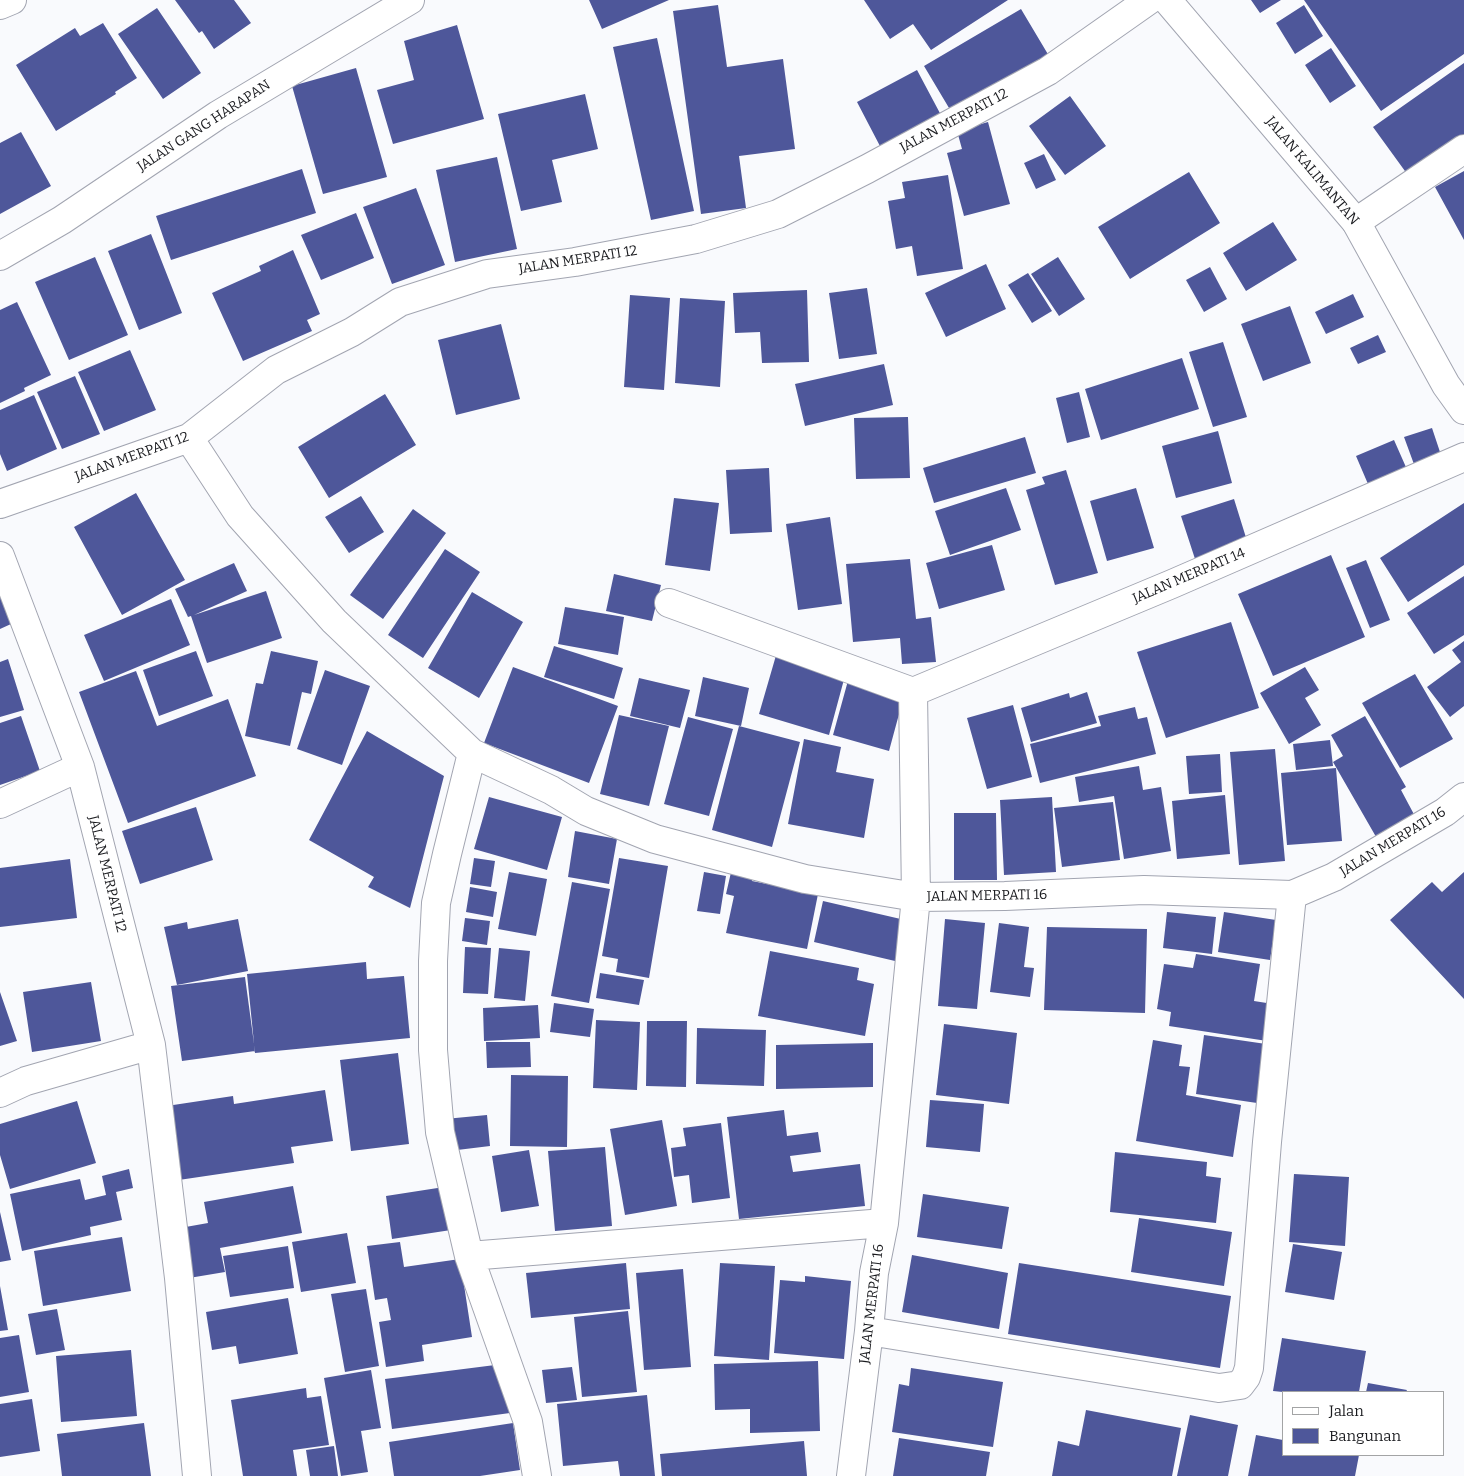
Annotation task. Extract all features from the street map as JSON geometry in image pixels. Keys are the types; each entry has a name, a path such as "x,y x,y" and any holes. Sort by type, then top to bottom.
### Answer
{"street":[{"path":"0,5 12,0"},
{"name":"JALAN GANG HARAPAN","path":"0,256 62,220 218,115 410,0"},
{"name":"JALAN MERPATI 12","path":"0,504 189,438 276,370 352,332 400,302 487,274 575,262 696,240 778,214 1048,71 1149,0"},
{"name":"JALAN KALIMANTAN","path":"1167,0 1356,222 1446,385 1464,410"},
{"path":"1356,222 1464,149"},
{"path":"189,438 240,516 334,621 472,753 551,790 586,811 655,839 805,879 916,898 913,692 669,603"},
{"name":"JALAN MERPATI 14","path":"913,692 1172,584 1464,457"},
{"name":"JALAN MERPATI 12","path":"0,556 80,767 151,1045 179,1278 196,1476"},
{"path":"472,753 436,903 433,961 433,1050 440,1132 469,1256 528,1422 537,1476"},
{"path":"0,804 80,767"},
{"name":"JALAN MERPATI 16","path":"851,1476 869,1331 874,1273 884,1223 916,898 1144,890 1292,895 1334,877 1445,812 1464,797"},
{"path":"869,1331 1219,1388 1240,1385 1246,1377 1249,1368 1266,1142 1292,895"},
{"path":"0,1093 26,1081 151,1045"},
{"path":"469,1256 884,1223"}],"building":[{"path":"175,0 234,0 251,23 214,49 202,31 199,33"},
{"path":"589,0 669,0 602,29"},
{"path":"864,0 1008,0 931,50 913,24 890,39"},
{"path":"1251,0 1281,0 1260,13"},
{"path":"1304,0 1464,0 1464,54 1381,111"},
{"path":"718,5 727,67 783,59 795,149 739,156 746,208 701,214 673,11"},
{"path":"1304,5 1323,36 1295,54 1276,23"},
{"path":"157,8 201,73 163,99 118,34"},
{"path":"1021,9 1049,56 952,113 924,66"},
{"path":"103,23 137,78 115,92 116,94 56,131 16,65 75,28 80,36"},
{"path":"457,25 484,119 393,144 377,90 414,80 404,41"},
{"path":"657,38 694,211 651,220 613,47"},
{"path":"1331,48 1356,86 1330,103 1305,65"},
{"path":"1464,63 1464,140 1410,178 1373,127"},
{"path":"356,68 387,177 323,194 292,86"},
{"path":"917,70 942,117 881,148 857,102"},
{"path":"585,94 598,149 552,160 562,202 521,211 498,114"},
{"path":"1070,96 1106,146 1065,175 1029,126"},
{"path":"988,122 1010,204 964,216 947,153 962,149 957,131"},
{"path":"21,132 51,186 0,214 0,143"},
{"path":"1044,154 1056,180 1036,189 1024,163"},
{"path":"497,157 517,249 455,262 436,170"},
{"path":"302,169 316,213 171,260 156,216"},
{"path":"1464,171 1464,240 1435,187"},
{"path":"1189,172 1220,223 1130,279 1098,227"},
{"path":"948,175 963,269 917,276 912,246 896,249 888,201 905,198 902,182"},
{"path":"416,188 445,265 392,284 363,207"},
{"path":"356,213 374,258 321,280 301,235"},
{"path":"1273,222 1297,260 1246,291 1223,253"},
{"path":"151,234 182,313 139,330 108,251"},
{"path":"293,250 320,314 307,320 312,331 243,361 212,293 261,271 259,266"},
{"path":"95,257 128,335 69,360 35,282"},
{"path":"1058,257 1085,299 1059,316 1031,274"},
{"path":"986,264 1006,309 946,337 925,293"},
{"path":"1210,267 1227,299 1204,312 1186,280"},
{"path":"1028,273 1052,311 1032,323 1008,285"},
{"path":"867,288 877,354 839,359 829,293"},
{"path":"807,290 809,362 762,363 760,332 735,333 733,293"},
{"path":"1353,294 1364,317 1326,334 1315,312"},
{"path":"630,295 670,298 664,390 624,387"},
{"path":"680,298 725,301 720,387 675,383"},
{"path":"17,302 51,375 24,388 25,391 0,403 0,310"},
{"path":"1290,306 1311,363 1263,381 1241,324"},
{"path":"501,324 520,399 456,415 438,340"},
{"path":"1378,335 1386,352 1358,364 1350,348"},
{"path":"1223,342 1247,417 1213,427 1189,352"},
{"path":"130,350 156,410 104,431 78,372"},
{"path":"1182,358 1199,409 1101,440 1085,389"},
{"path":"884,364 893,405 805,426 795,384"},
{"path":"75,376 100,434 62,449 37,392"},
{"path":"1079,392 1090,437 1067,443 1056,398"},
{"path":"385,394 416,445 329,498 298,447"},
{"path":"34,395 57,449 7,471 0,454 0,410"},
{"path":"908,417 910,478 856,479 854,418"},
{"path":"1432,428 1442,458 1415,467 1404,437"},
{"path":"1218,431 1232,483 1176,498 1162,446"},
{"path":"1025,437 1036,473 934,503 923,468"},
{"path":"1394,440 1409,474 1371,491 1356,456"},
{"path":"769,468 772,532 730,534 726,470"},
{"path":"1066,470 1098,573 1055,585 1026,490 1045,484 1042,477"},
{"path":"1006,488 1021,530 950,555 935,511"},
{"path":"1136,488 1154,548 1107,561 1090,501"},
{"path":"136,493 185,580 122,615 74,527"},
{"path":"361,496 384,532 349,553 325,517"},
{"path":"674,498 719,503 710,571 665,565"},
{"path":"1234,499 1248,544 1196,562 1181,516"},
{"path":"1464,503 1464,565 1408,602 1380,558"},
{"path":"413,509 446,533 383,619 350,595"},
{"path":"830,517 842,604 798,610 786,524"},
{"path":"992,545 1005,590 939,609 926,563"},
{"path":"445,549 480,572 423,658 388,635"},
{"path":"1331,555 1365,637 1273,676 1238,594"},
{"path":"910,559 916,619 931,617 936,662 902,664 900,638 853,642 846,564"},
{"path":"1366,560 1390,620 1370,628 1346,568"},
{"path":"234,563 247,591 194,615 266,591 282,638 207,663 191,616 188,617 175,589"},
{"path":"0,570 22,619 0,629"},
{"path":"614,574 661,585 652,621 606,611"},
{"path":"1464,576 1464,635 1434,654 1407,613"},
{"path":"472,592 523,622 479,698 428,668"},
{"path":"171,599 190,645 104,681 84,635"},
{"path":"565,607 624,617 618,655 558,644"},
{"path":"1231,622 1259,708 1166,738 1137,652"},
{"path":"1464,641 1464,706 1450,717 1427,687 1461,662 1452,650"},
{"path":"554,646 623,668 614,699 544,677"},
{"path":"196,651 213,696 159,716 143,670"},
{"path":"271,651 318,661 311,694 302,692 290,746 245,736 256,683 263,684"},
{"path":"777,652 846,672 829,735 759,714"},
{"path":"8,659 24,710 0,717 0,662"},
{"path":"513,667 618,706 589,783 484,743"},
{"path":"1305,667 1319,690 1305,698 1321,725 1289,744 1260,693"},
{"path":"325,670 370,686 342,765 297,749"},
{"path":"136,671 157,726 228,699 256,776 128,823 79,692"},
{"path":"1415,674 1453,739 1400,768 1362,703"},
{"path":"703,677 749,688 741,726 695,716"},
{"path":"849,677 905,692 889,751 833,735"},
{"path":"639,678 690,690 680,728 630,716"},
{"path":"1087,692 1097,723 1031,742 1021,708 1069,693 1070,698"},
{"path":"1013,705 1032,777 987,789 967,718"},
{"path":"1135,707 1138,719 1147,717 1156,754 1040,783 1030,744 1101,726 1098,716"},
{"path":"619,715 669,726 649,806 600,794"},
{"path":"21,716 40,771 0,785 0,723"},
{"path":"1365,716 1406,787 1401,790 1417,820 1379,842 1333,762 1343,756 1331,735"},
{"path":"688,717 733,729 709,816 664,804"},
{"path":"739,726 800,742 772,847 712,830"},
{"path":"367,731 444,776 410,908 368,887 374,877 309,840"},
{"path":"804,739 841,747 836,772 874,779 864,838 788,824"},
{"path":"1330,740 1333,766 1296,770 1293,744"},
{"path":"1275,749 1285,861 1239,865 1230,752"},
{"path":"1220,754 1222,792 1189,794 1186,756"},
{"path":"1139,766 1143,790 1161,787 1171,851 1124,859 1114,796 1079,802 1075,777"},
{"path":"1336,768 1342,841 1287,845 1281,773"},
{"path":"1225,795 1230,854 1177,859 1172,801"},
{"path":"489,797 562,817 547,870 474,849"},
{"path":"1052,797 1056,872 1004,875 1000,800"},
{"path":"1113,802 1120,860 1062,867 1054,808"},
{"path":"196,807 213,860 140,884 122,831"},
{"path":"954,813 996,813 997,880 954,880"},
{"path":"575,831 617,839 609,884 568,877"},
{"path":"474,858 495,861 491,887 470,884"},
{"path":"619,858 668,866 649,978 616,972 618,959 602,956"},
{"path":"70,859 77,918 0,927 0,868"},
{"path":"732,868 753,873 752,881 818,894 807,949 726,933 734,896 726,894"},
{"path":"509,872 547,879 536,936 498,929"},
{"path":"704,872 726,876 720,914 697,911"},
{"path":"1464,872 1464,999 1390,920 1432,882 1442,892"},
{"path":"572,882 610,889 589,1003 551,996"},
{"path":"470,887 497,892 493,917 466,912"},
{"path":"823,901 905,920 895,961 814,942"},
{"path":"1167,912 1216,917 1212,954 1163,948"},
{"path":"1224,912 1276,920 1270,960 1218,952"},
{"path":"465,918 490,921 487,945 462,941"},
{"path":"238,919 248,971 177,985 164,927 187,922 188,929"},
{"path":"945,919 985,923 977,1009 938,1006"},
{"path":"999,923 1029,927 1024,967 1034,968 1030,997 990,992"},
{"path":"1047,927 1147,929 1145,1013 1044,1010"},
{"path":"465,947 491,948 488,994 463,993"},
{"path":"499,948 530,951 525,1001 494,998"},
{"path":"770,951 859,968 857,980 874,984 865,1036 758,1016"},
{"path":"1196,954 1260,964 1254,1001 1273,1004 1267,1041 1169,1026 1171,1012 1157,1009 1164,964 1193,968"},
{"path":"366,962 367,979 404,976 410,1038 255,1053 247,974"},
{"path":"600,973 644,980 639,1005 596,998"},
{"path":"245,977 255,1051 182,1061 171,986"},
{"path":"91,982 101,1041 32,1052 23,992"},
{"path":"0,992 17,1041 0,1046"},
{"path":"554,1003 594,1009 590,1037 550,1032"},
{"path":"538,1005 540,1038 484,1041 483,1008"},
{"path":"596,1020 640,1022 637,1090 593,1088"},
{"path":"647,1021 687,1021 686,1087 646,1086"},
{"path":"944,1024 1017,1033 1009,1104 936,1095"},
{"path":"697,1028 766,1030 764,1086 696,1084"},
{"path":"1204,1035 1266,1044 1257,1103 1196,1094"},
{"path":"1153,1040 1182,1045 1179,1066 1190,1067 1186,1095 1241,1105 1233,1157 1136,1141"},
{"path":"486,1042 530,1042 531,1067 487,1068"},
{"path":"873,1043 873,1087 776,1089 776,1045"},
{"path":"398,1053 409,1144 351,1151 340,1060"},
{"path":"511,1075 568,1076 567,1147 510,1146"},
{"path":"325,1090 333,1141 291,1147 294,1163 172,1181 160,1107 233,1096 234,1104"},
{"path":"930,1100 984,1104 980,1152 926,1147"},
{"path":"77,1101 96,1163 10,1189 0,1155 0,1124"},
{"path":"784,1110 787,1136 818,1132 821,1152 790,1156 793,1172 860,1164 865,1206 739,1219 727,1117"},
{"path":"487,1115 490,1146 449,1151 445,1119"},
{"path":"662,1120 677,1206 625,1215 610,1129"},
{"path":"721,1123 730,1198 692,1203 689,1175 674,1177 671,1148 686,1146 683,1128"},
{"path":"605,1147 612,1226 555,1231 548,1151"},
{"path":"529,1150 539,1206 501,1212 492,1156"},
{"path":"1115,1152 1207,1162 1206,1176 1221,1178 1216,1223 1110,1212"},
{"path":"129,1169 133,1188 116,1192 122,1220 90,1227 91,1235 22,1251 10,1194 80,1179 85,1200 106,1195 102,1176"},
{"path":"1294,1174 1349,1177 1345,1246 1289,1242"},
{"path":"293,1186 302,1233 220,1248 225,1272 189,1278 180,1228 208,1223 204,1202"},
{"path":"444,1187 451,1230 392,1239 386,1196"},
{"path":"923,1194 1009,1207 1002,1249 917,1237"},
{"path":"0,1212 11,1260 0,1262"},
{"path":"1139,1218 1232,1232 1224,1286 1131,1272"},
{"path":"347,1233 356,1283 301,1292 292,1242"},
{"path":"122,1237 131,1291 43,1306 34,1251"},
{"path":"400,1242 404,1267 460,1259 472,1337 422,1345 424,1361 386,1367 379,1322 391,1320 387,1298 375,1300 367,1246"},
{"path":"1293,1244 1342,1252 1334,1300 1285,1292"},
{"path":"288,1246 294,1288 230,1297 223,1256"},
{"path":"912,1255 1008,1273 999,1329 902,1312"},
{"path":"626,1263 630,1309 531,1318 526,1273"},
{"path":"720,1263 775,1266 769,1360 714,1356"},
{"path":"1019,1263 1231,1296 1220,1368 1008,1334"},
{"path":"683,1269 691,1367 644,1370 636,1273"},
{"path":"805,1276 851,1281 844,1359 774,1353 780,1280 805,1282"},
{"path":"0,1286 8,1330 0,1331"},
{"path":"366,1289 379,1366 345,1372 331,1294"},
{"path":"288,1298 298,1354 239,1364 236,1346 212,1350 206,1312"},
{"path":"57,1309 65,1350 36,1355 28,1314"},
{"path":"628,1311 637,1392 582,1397 574,1317"},
{"path":"19,1335 29,1392 0,1397 0,1338"},
{"path":"1282,1338 1366,1351 1359,1391 1273,1391"},
{"path":"131,1350 137,1416 61,1422 56,1356"},
{"path":"818,1361 820,1431 750,1433 750,1409 715,1410 714,1364"},
{"path":"503,1364 510,1413 392,1429 385,1379"},
{"path":"572,1367 577,1400 546,1403 542,1370"},
{"path":"911,1368 1003,1382 993,1447 892,1432 899,1384 909,1386"},
{"path":"371,1370 381,1428 361,1431 368,1472 341,1476 324,1378"},
{"path":"1368,1383 1407,1390 1406,1391 1366,1391"},
{"path":"306,1388 307,1398 321,1396 329,1445 293,1450 297,1476 243,1476 231,1400"},
{"path":"647,1395 655,1476 620,1476 618,1461 563,1466 557,1404"},
{"path":"32,1399 40,1451 0,1457 0,1404"},
{"path":"1086,1410 1181,1428 1172,1476 1052,1476 1058,1441 1079,1446"},
{"path":"1190,1415 1238,1425 1228,1476 1177,1476"},
{"path":"144,1423 151,1476 62,1476 57,1434"},
{"path":"513,1423 520,1470 480,1476 394,1476 389,1442"},
{"path":"1256,1435 1282,1440 1282,1456 1359,1456 1355,1476 1248,1476"},
{"path":"899,1438 990,1452 986,1476 893,1476"},
{"path":"804,1441 807,1476 662,1476 660,1454"},
{"path":"334,1446 338,1476 310,1476 306,1450"}]}
